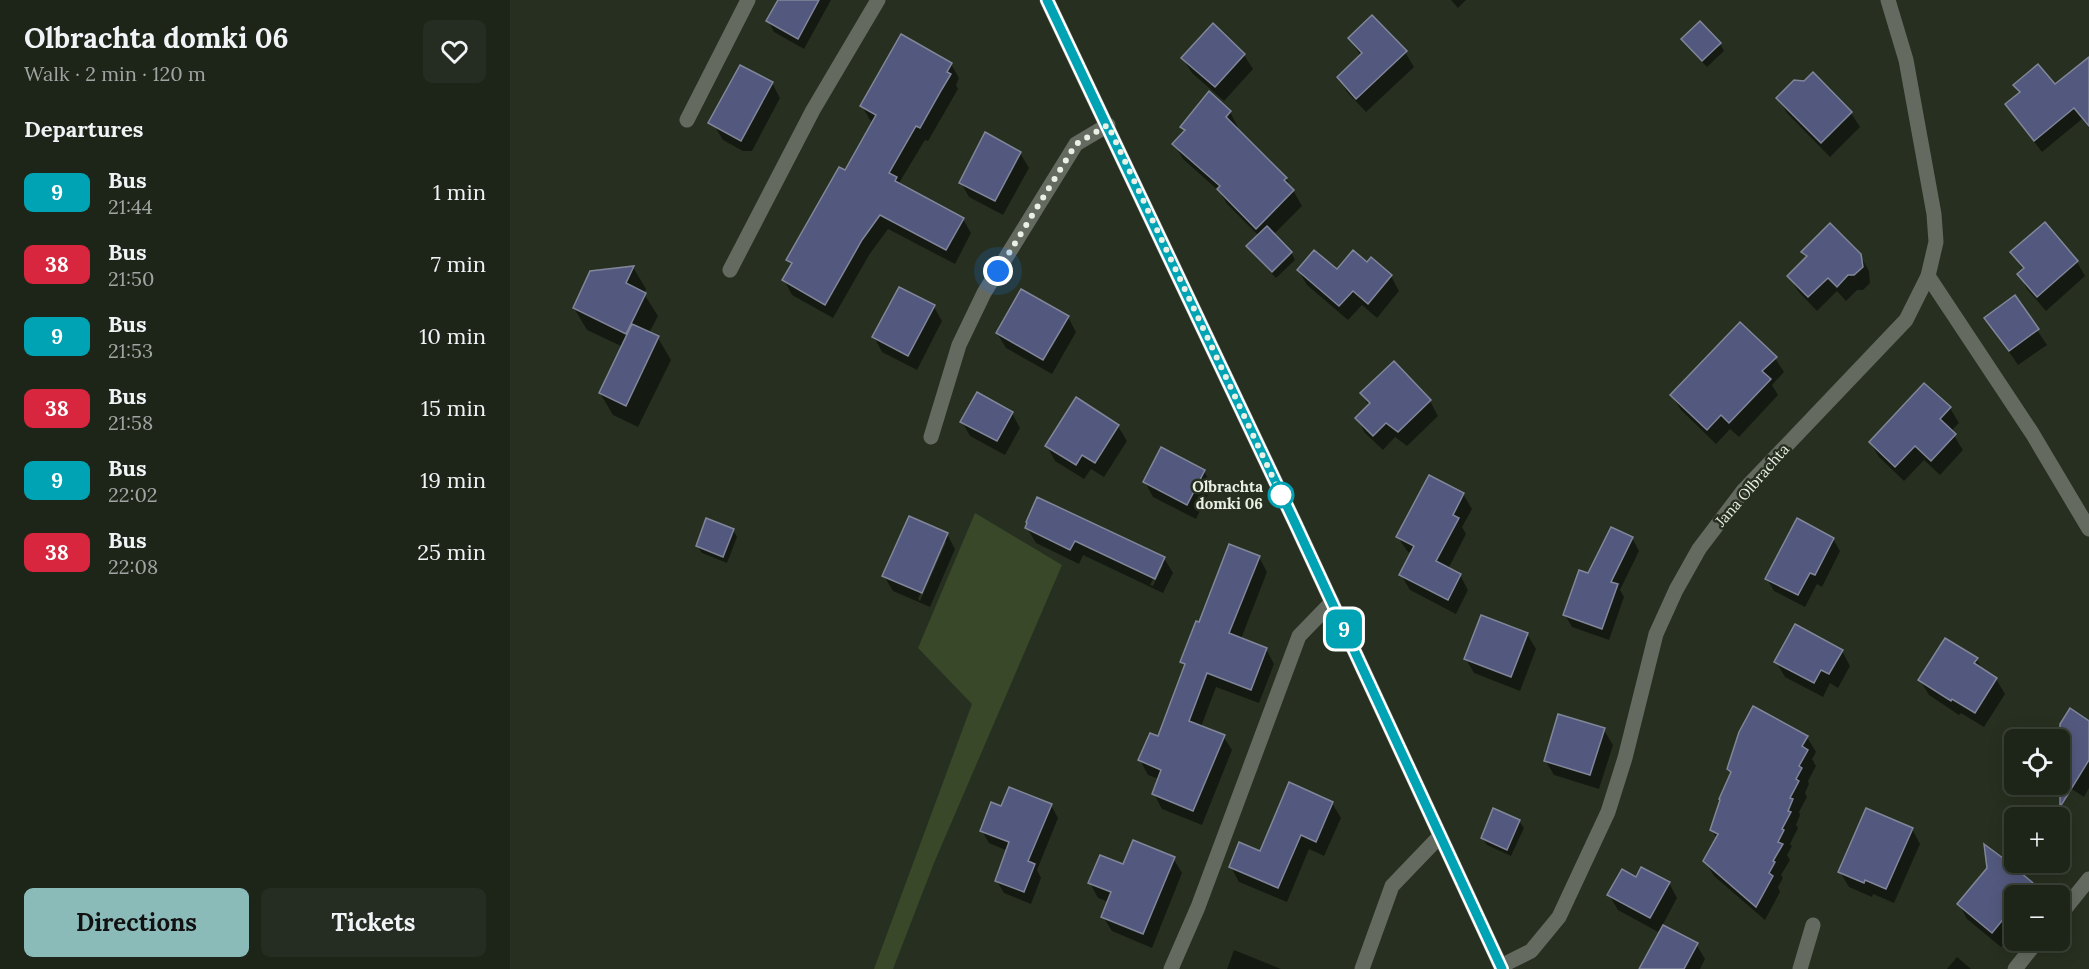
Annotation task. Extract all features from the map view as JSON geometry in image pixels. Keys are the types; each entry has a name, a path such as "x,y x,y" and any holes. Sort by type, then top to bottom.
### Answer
{"street":[{"path":"687,120 748,0"},
{"path":"730,270 813,110 878,0"},
{"name":"Jana Olbrachta","path":"1047,0 1332,602 1501,968 1531,951 1559,917 1608,812 1625,758 1656,634 1676,590 1699,549 1743,491 1906,320 1928,276 1936,242 1934,214 1906,60 1888,0"},
{"path":"931,437 959,345 984,293 1076,144 1108,125"},
{"path":"1928,276 2032,433 2089,529"},
{"path":"1171,969 1198,907 1299,636 1332,602"},
{"path":"1362,969 1392,886 1440,836"},
{"path":"2070,903 2089,879"},
{"path":"1800,969 1813,926"},
{"path":"2015,969 2029,951"}],"green space":[{"path":"975,513 1062,565 934,863 893,969 874,969 972,704 918,648"}],"building":[{"path":"778,0 819,0 798,39 766,21"},
{"path":"1372,15 1407,51 1356,99 1337,77 1362,53 1348,38"},
{"path":"1700,21 1721,43 1702,61 1681,39"},
{"path":"1213,23 1245,54 1215,87 1181,58"},
{"path":"901,34 952,63 947,72 951,74 920,128 916,126 889,173 897,177 895,181 964,218 946,250 880,215 862,240 825,305 782,280 792,263 786,260 839,167 845,170 876,115 860,106"},
{"path":"2089,57 2089,126 2074,108 2034,141 2005,104 2020,92 2013,85 2038,64 2055,84"},
{"path":"740,65 773,82 741,141 708,123"},
{"path":"1813,72 1852,112 1821,143 1776,98 1794,80 1804,81"},
{"path":"1209,91 1231,111 1226,117 1287,178 1284,180 1294,190 1256,229 1217,189 1220,186 1172,144 1185,130 1180,127"},
{"path":"985,132 1021,152 995,201 959,183"},
{"path":"2045,222 2078,261 2037,297 2017,274 2024,268 2010,252"},
{"path":"1830,223 1861,254 1863,267 1854,275 1848,275 1837,287 1828,278 1808,297 1787,276 1807,256 1801,252"},
{"path":"1267,226 1292,252 1272,272 1246,246"},
{"path":"1314,250 1337,269 1353,250 1367,262 1371,257 1392,275 1368,304 1353,291 1339,306 1297,270"},
{"path":"634,266 626,283 646,293 626,334 573,308 590,271"},
{"path":"899,287 935,305 908,356 872,337"},
{"path":"1021,289 1069,316 1043,360 996,333"},
{"path":"2015,295 2039,329 2009,351 1984,318"},
{"path":"1740,322 1777,357 1762,371 1771,379 1729,423 1721,415 1707,430 1670,395"},
{"path":"632,324 659,336 626,406 599,393"},
{"path":"1394,361 1431,400 1398,432 1386,423 1373,436 1355,418 1370,403 1360,393"},
{"path":"1924,383 1951,407 1940,419 1956,434 1931,461 1915,446 1895,467 1869,442"},
{"path":"977,392 1013,412 997,441 960,422"},
{"path":"1076,397 1119,425 1095,463 1082,455 1076,465 1045,446"},
{"path":"1161,447 1205,470 1187,505 1143,482"},
{"path":"1429,475 1464,493 1453,515 1459,518 1436,561 1461,574 1448,600 1399,575 1414,546 1396,537"},
{"path":"1037,497 1165,557 1155,579 1075,541 1070,550 1025,528"},
{"path":"909,516 948,533 922,593 882,576"},
{"path":"706,518 734,529 723,557 696,546"},
{"path":"1797,518 1834,538 1815,575 1810,573 1798,595 1765,579"},
{"path":"1611,527 1633,537 1611,582 1618,584 1602,629 1563,615 1579,570 1588,573"},
{"path":"1229,544 1260,556 1229,633 1267,648 1251,690 1207,673 1189,721 1225,735 1193,811 1152,794 1161,770 1138,760 1150,733 1158,736 1185,664 1180,662 1196,621 1199,622"},
{"path":"1481,615 1528,633 1511,677 1464,659"},
{"path":"1795,624 1843,650 1829,674 1821,670 1814,683 1774,662"},
{"path":"1945,638 1978,658 1974,663 1997,678 1975,713 1918,680"},
{"path":"1753,706 1808,736 1802,746 1808,750 1799,766 1802,768 1796,779 1799,781 1790,798 1793,799 1788,811 1791,812 1778,842 1783,844 1769,873 1773,876 1756,907 1703,861 1718,834 1710,830 1719,799 1731,772 1727,769 1739,732"},
{"path":"2070,708 2089,721 2089,760 2070,791 2070,729 2060,729 2060,724"},
{"path":"1558,714 1605,728 1590,775 1544,761"},
{"path":"1289,782 1333,802 1316,842 1301,835 1278,888 1229,867 1239,842 1260,851"},
{"path":"1009,787 1052,804 1028,861 1035,864 1024,892 995,881 1009,842 980,831 991,802 1001,806"},
{"path":"2060,795 2067,795 2060,807"},
{"path":"1493,808 1520,820 1507,850 1481,838"},
{"path":"1866,808 1913,828 1886,889 1838,872"},
{"path":"1133,840 1175,857 1143,934 1101,917 1111,892 1088,883 1100,855 1123,864"},
{"path":"1984,844 2004,859 2004,873 2021,873 2033,883 2031,885 2004,885 2004,918 1992,933 1957,904 1987,868"},
{"path":"1641,867 1670,882 1650,918 1607,895 1622,869 1636,877"},
{"path":"1663,925 1698,943 1684,969 1639,969"}],"bus line":[{"name":"9","path":"1047,0 1295,523 1502,969"}],"place":[{"name":"Olbrachta domki 06","path":"1281,495"}],"route":[{"path":"998,271 1076,144 1108,125 1282,497 1281,495"}]}
